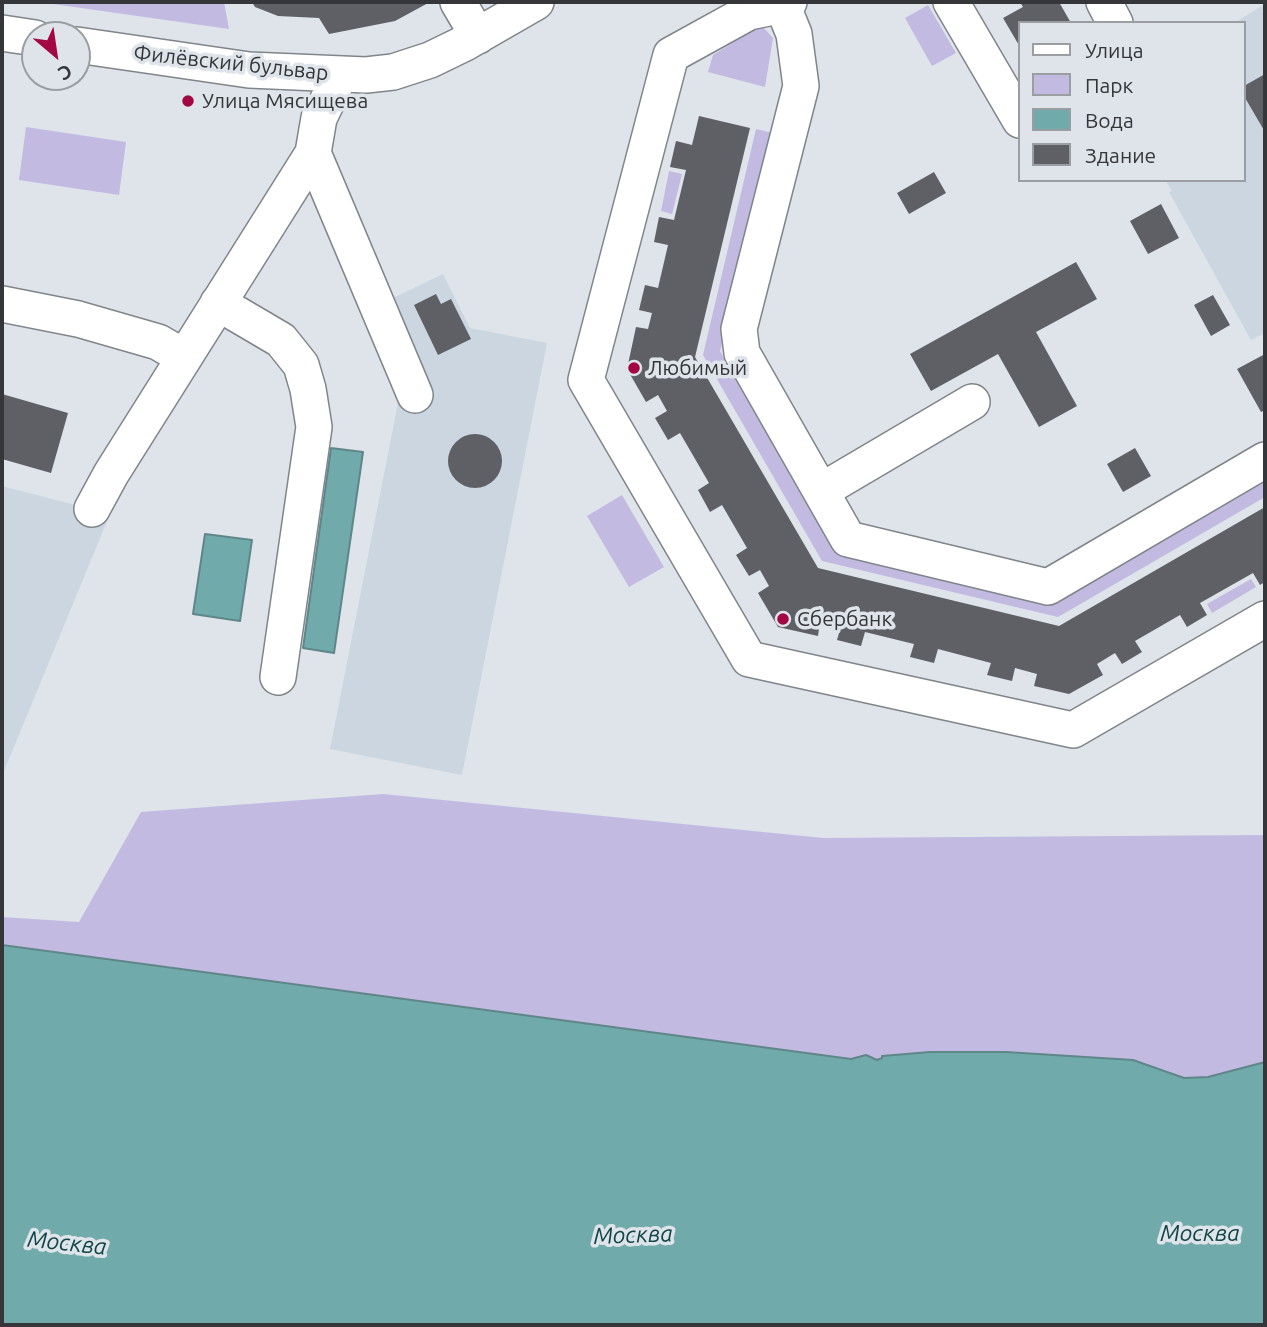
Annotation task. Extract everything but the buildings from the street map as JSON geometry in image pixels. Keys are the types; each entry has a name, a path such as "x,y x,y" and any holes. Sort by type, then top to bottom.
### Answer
{"street":[{"path":"458,2 478,36"},
{"name":"Филёвский бульвар","path":"91,47 249,70 340,75 393,72 430,60 536,2"},
{"path":"951,2 1018,117"},
{"path":"1104,2 1114,21"},
{"path":"1265,460 1048,587 848,539 742,353 739,329 801,86 794,34 784,3 749,12 671,55 586,380 749,659 1073,730 1265,619"},
{"path":"2,33 21,36"},
{"path":"92,509 313,153 319,118 340,75"},
{"path":"313,153 415,395"},
{"path":"218,303 281,340 301,365 310,402 314,427 278,677"},
{"path":"2,304 78,318 158,342 184,357"},
{"path":"821,491 972,402"}],"shaded area":[{"path":"1265,4 1265,333 1251,340 1169,192 1172,191 1166,182 1246,182 1246,21 1237,21"},
{"path":"443,274 470,328 547,343 462,775 330,749 398,403 431,387 389,300"},
{"path":"2,486 110,514 2,776"}],"green space":[{"path":"39,2 224,2 229,29"},
{"path":"928,5 956,53 932,66 905,18"},
{"path":"761,25 773,38 765,87 708,72 713,55"},
{"path":"26,127 126,142 119,195 19,180"},
{"path":"756,129 773,133 720,351 834,546 1053,600 1265,478 1265,497 1058,617 822,561 703,355"},
{"path":"669,171 682,174 672,214 661,211"},
{"path":"622,495 664,567 629,587 587,516"},
{"path":"1251,579 1256,587 1212,613 1207,604"},
{"path":"383,794 823,838 1265,835 1265,1062 1208,1077 1184,1078 1133,1060 1006,1052 930,1052 883,1056 877,1060 866,1055 851,1059 2,945 2,917 79,922 141,812"}],"water":[{"path":"331,448 363,452 334,653 303,648"},
{"path":"205,534 252,540 240,621 193,614"},
{"name":"Москва","path":"2,945 851,1059 866,1055 877,1060 882,1056 930,1052 1006,1052 1133,1060 1184,1078 1208,1077 1265,1062 1265,1325 2,1325"}],"place":[{"name":"Улица Мясищева","path":"188,101"},
{"name":"Любимый","path":"634,368"},
{"name":"Сбербанк","path":"783,619"}]}
